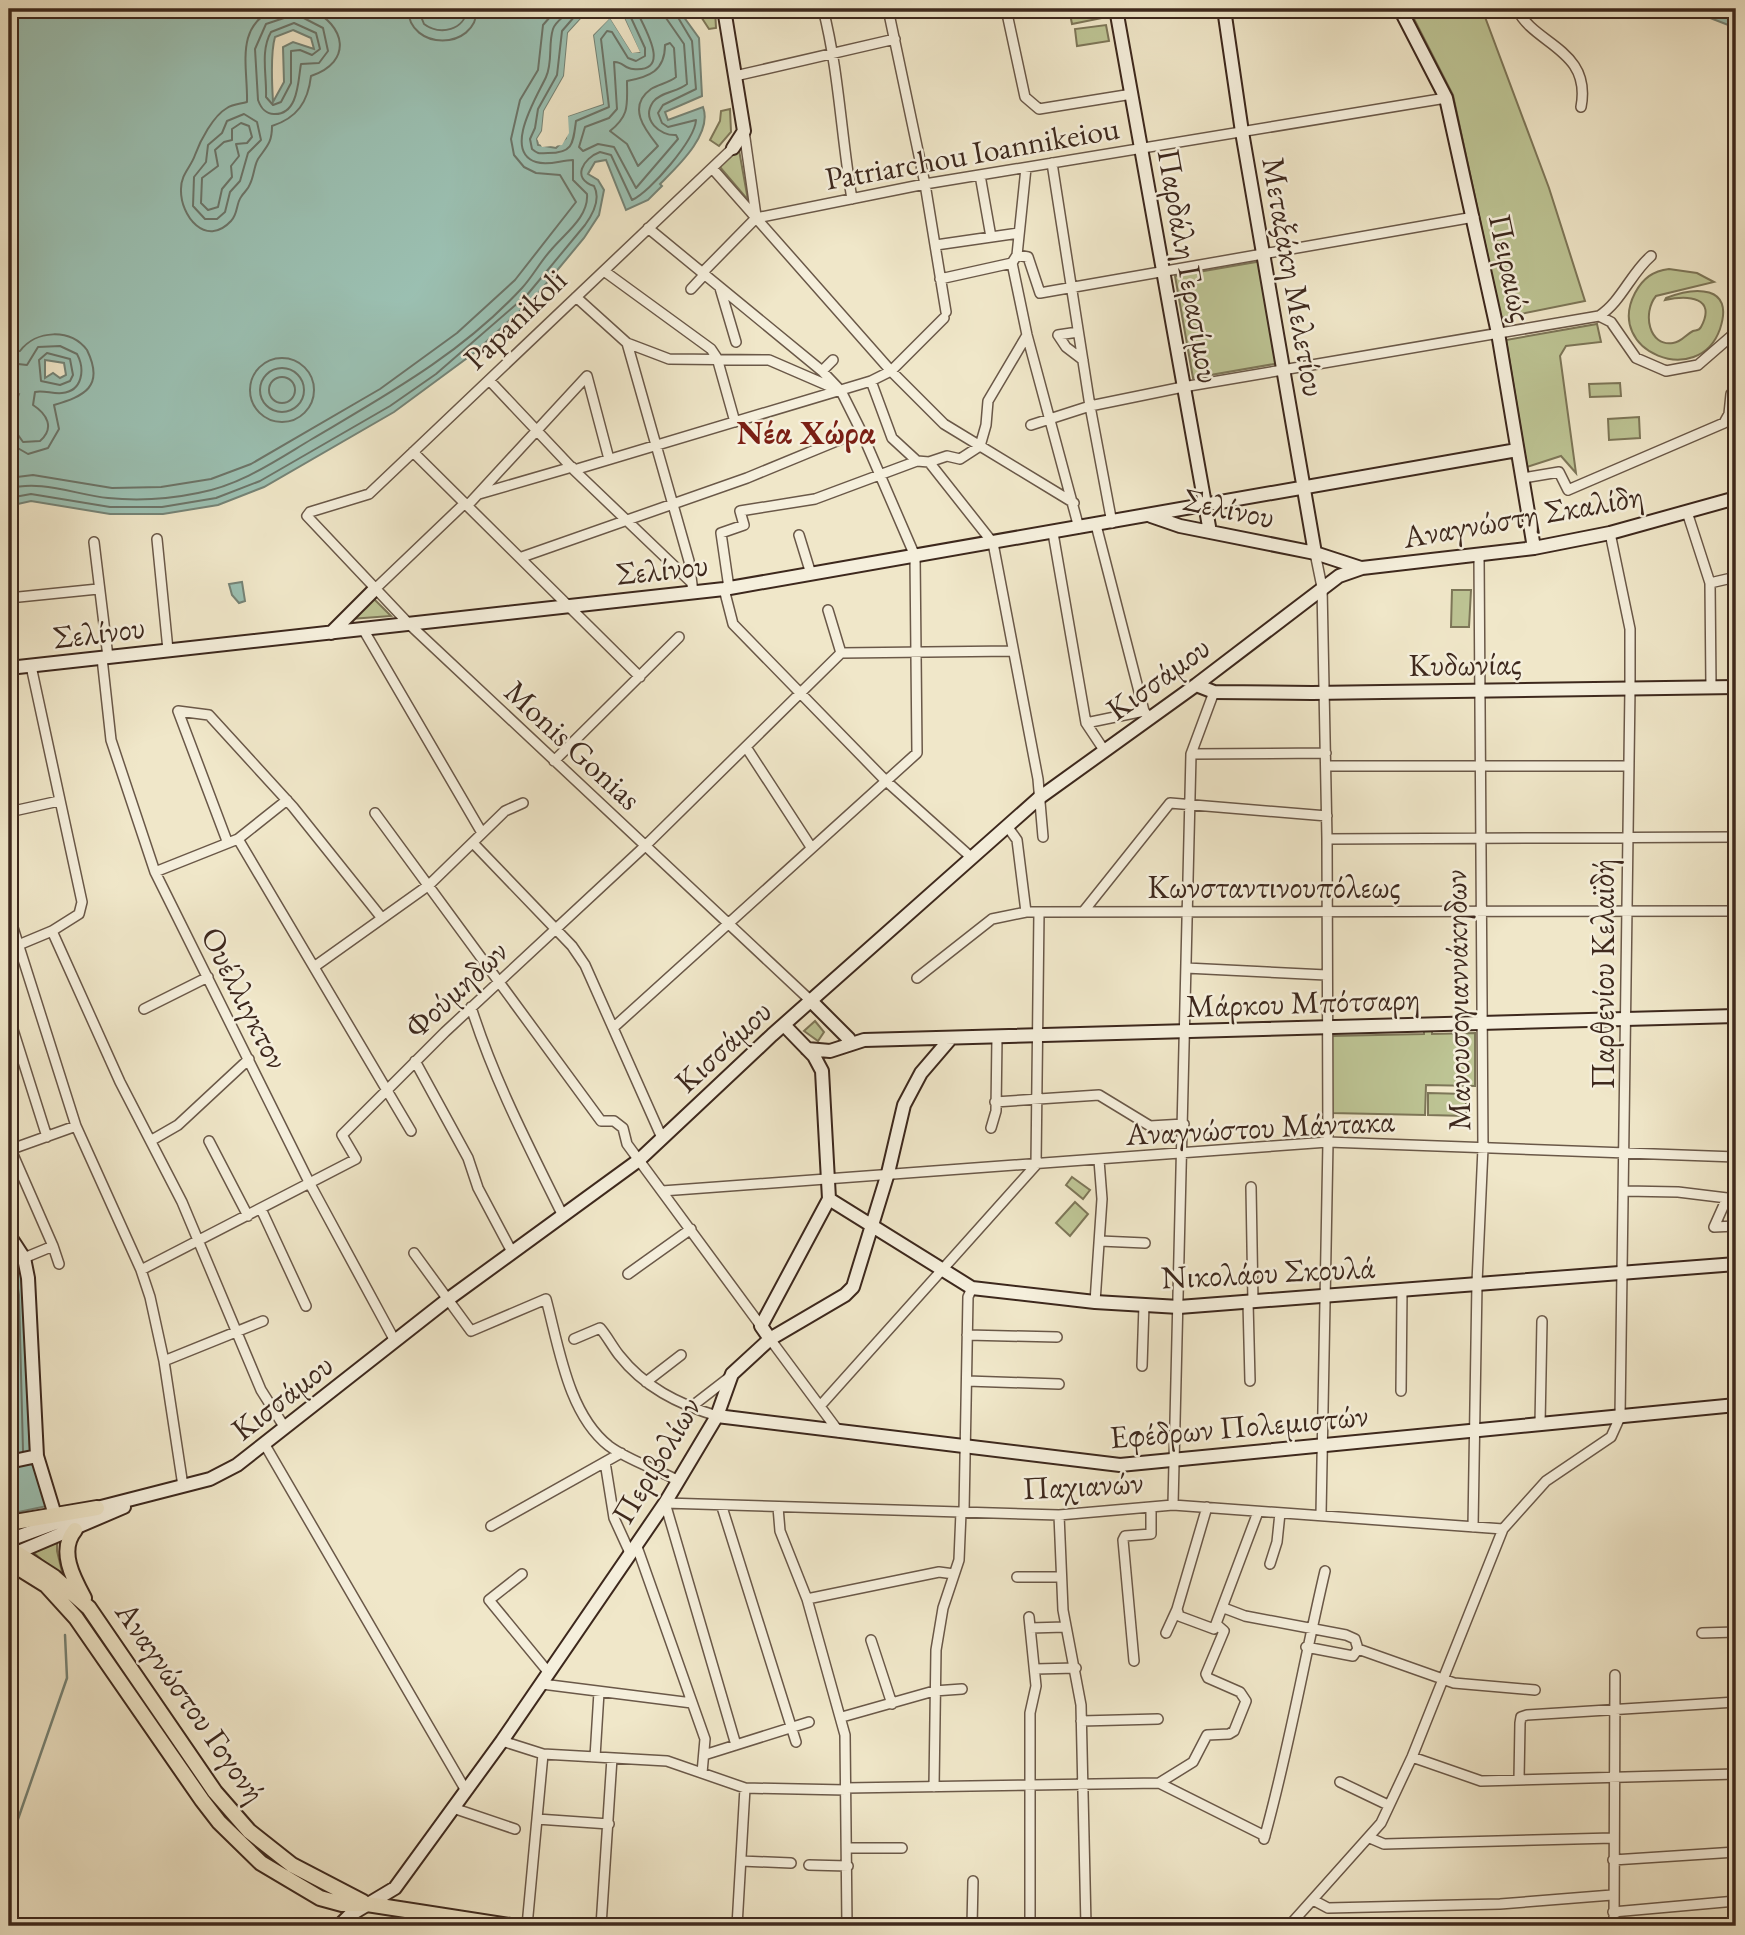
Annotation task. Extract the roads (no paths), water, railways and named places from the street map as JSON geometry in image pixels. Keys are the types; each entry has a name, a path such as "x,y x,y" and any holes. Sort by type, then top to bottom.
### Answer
{"main road":[{"path":"9,1523 97,1508"},
{"path":"75,1530 68,1541 69,1566 89,1608"},
{"name":"Αναγνώστου Γογονή","path":"10,1552 54,1577 89,1608 230,1811 269,1848 292,1865 367,1904"},
{"name":"Αναγνώστου Γογονή","path":"10,1552 46,1585 76,1618 201,1800 239,1844 283,1878 320,1898 342,1904 367,1904 510,1926"}],"street":[{"path":"724,9 756,218"},
{"path":"823,9 835,53 839,118 852,199"},
{"path":"477,495 609,459 871,381 891,371 945,315 925,184 888,9"},
{"path":"1006,9 1024,97 1039,109 1132,93"},
{"name":"Παρδάλη Γερασίμου","path":"1118,9 1210,532"},
{"name":"Μεταξάκη Μελετίου","path":"1224,9 1242,132 1315,553"},
{"name":"Πειραιώς","path":"1400,9 1446,99 1498,332 1534,548"},
{"path":"1517,9 1524,23 1560,47 1569,58 1581,86 1581,107"},
{"path":"735,76 895,39"},
{"name":"Patriarchou Ioannikeiou","path":"756,218 925,184 1446,99"},
{"name":"Papanikoli","path":"307,519 310,512 369,494 733,148 744,131"},
{"path":"1052,163 1090,406 1112,523"},
{"path":"712,167 891,371 944,424 1074,503"},
{"path":"1026,168 1014,259 1027,335 1052,417 1079,528"},
{"path":"980,175 991,237"},
{"path":"940,279 1028,257 1041,293 1474,217"},
{"path":"691,289 756,218"},
{"path":"613,1028 917,752 915,556 881,474 841,391 822,371 648,228"},
{"path":"936,245 1019,233"},
{"path":"1031,425 1090,406 1183,387 1600,316 1609,309 1640,266 1651,257"},
{"path":"604,271 711,349 717,358 735,422"},
{"path":"719,286 736,342"},
{"path":"576,297 627,343 669,359 769,360 841,391"},
{"path":"1600,316 1611,322 1636,358 1666,371 1685,369 1702,362 1736,332"},
{"path":"1078,332 1058,335 1066,347 1083,360"},
{"path":"972,858 885,780 733,624 720,533 744,525 740,511 815,499 917,461 929,462 947,456 960,459 980,446 986,425 988,401 1027,335"},
{"path":"627,343 689,561 692,587"},
{"path":"822,371 833,360"},
{"path":"331,632 477,495 586,376 609,459"},
{"path":"489,380 573,469 628,519 692,587"},
{"path":"871,381 892,438 917,461"},
{"path":"1523,478 1559,472 1568,490 1724,423 1729,414 1731,394"},
{"path":"522,557 747,478 861,431"},
{"path":"1151,516 1517,450"},
{"path":"413,452 522,557 640,677"},
{"path":"929,462 993,543 1040,798 1043,837"},
{"name":"Αναγνώστη Σκαλίδη","path":"1322,587 1352,570 1534,548 1610,533 1736,498"},
{"path":"1686,512 1710,583 1711,687"},
{"name":"Σελίνου","path":"9,668 569,606 692,587 727,588 1151,516 1210,532 1315,553 1362,568"},
{"name":"Monis Gonias","path":"307,519 373,590 811,1001"},
{"path":"1096,525 1147,715"},
{"path":"1053,533 1086,723 1104,750"},
{"name":"Παρθενίου Κελαϊδή","path":"1610,533 1630,629 1626,1153 1620,1417"},
{"path":"799,534 811,574"},
{"path":"158,539 168,650"},
{"name":"Ουέλλιγκτον","path":"94,542 111,740 155,872 310,1184 395,1341"},
{"path":"1315,553 1322,587 1327,816 1328,1142 1320,1446 1321,1515"},
{"name":"Μανουσογιαννάκηδων","path":"1473,1527 1477,1283 1483,1148 1480,1022 1479,556"},
{"path":"1710,583 1736,577"},
{"name":"Κισσάμου","path":"10,1552 97,1508 135,1501 221,1474 265,1445 447,1300 639,1160 784,1025 1040,798 1147,715 1196,685 1322,587"},
{"path":"9,598 98,589"},
{"path":"828,610 841,653 1013,651"},
{"path":"363,629 482,833"},
{"path":"554,761 679,637"},
{"name":"Φούμηδων","path":"141,1270 356,1159 342,1135 471,1007 644,847 841,653"},
{"path":"14,948 52,931 79,914 82,908 32,666"},
{"name":"Κυδωνίας","path":"1196,685 1214,692 1736,687"},
{"path":"1173,1504 1184,1152 1191,754 1214,692"},
{"path":"227,841 178,711 209,715 287,800 381,917"},
{"name":"Κισσάμου","path":"1086,723 1147,715"},
{"path":"746,747 811,848"},
{"path":"1191,754 1326,752"},
{"path":"1326,766 1629,766"},
{"path":"155,872 227,841 239,839 287,800"},
{"path":"9,811 59,801"},
{"path":"314,967 429,885 505,810 523,803"},
{"path":"1083,912 1170,803 1327,816"},
{"path":"375,813 601,1121 614,1121 623,1128 626,1144 839,1432"},
{"path":"1007,827 1017,840 1026,912"},
{"path":"1327,839 1736,837"},
{"path":"239,839 411,1131"},
{"path":"473,843 555,929 585,965 662,1138"},
{"name":"Κωνσταντινουπόλεως","path":"917,978 992,919 1026,912 1736,911"},
{"path":"821,1405 1035,1165 1039,912"},
{"path":"9,915 14,948 76,1126 141,1270 163,1361 183,1486"},
{"path":"52,931 120,1082 152,1139 199,1241 261,1390 285,1428"},
{"path":"1186,968 1326,975"},
{"path":"144,1009 208,977"},
{"path":"811,1001 849,1039"},
{"path":"471,1007 512,1112 563,1216"},
{"name":"Μάρκου Μπότσαρη","path":"824,1052 857,1041 872,1040 1736,1016"},
{"path":"9,1017 47,1137"},
{"path":"784,1025 822,1070"},
{"path":"991,1128 995,1118 997,1037"},
{"name":"Περιβολίων","path":"339,1926 350,1914 395,1888 502,1741 665,1503 717,1416 732,1374 770,1339 845,1296 853,1287 910,1090 951,1038"},
{"name":"Μάρκου Μπότσαρη","path":"824,1052 833,1042 849,1039 872,1040"},
{"path":"761,1326 829,1199 822,1070 824,1052 807,1049"},
{"path":"152,1139 178,1125 249,1059"},
{"path":"415,1061 468,1158 478,1188 512,1252"},
{"path":"995,1102 1099,1096 1150,1126 1184,1124"},
{"path":"60,1264 10,1150 76,1126"},
{"path":"209,1141 248,1216"},
{"name":"Αναγνώστου Μάντακα","path":"662,1191 1328,1142 1736,1157"},
{"path":"1095,1302 1102,1199 1099,1160"},
{"path":"1250,1381 1251,1187"},
{"path":"1625,1191 1678,1192 1727,1198 1714,1227 1736,1226"},
{"name":"Νικολάου Σκουλά","path":"829,1199 972,1288 1095,1302 1179,1307 1736,1264"},
{"path":"261,1209 306,1306"},
{"path":"628,1274 691,1229"},
{"path":"9,1235 24,1258 29,1299 34,1456 55,1515"},
{"path":"1100,1241 1145,1242"},
{"path":"24,1258 53,1246"},
{"path":"414,1253 471,1331 546,1299 578,1405 593,1430 621,1453 677,1480"},
{"path":"934,1787 934,1691 943,1608 959,1560 963,1512 968,1297 972,1288"},
{"path":"1401,1391 1402,1290"},
{"path":"1142,1366 1144,1305"},
{"path":"163,1361 262,1321"},
{"path":"1540,1424 1542,1321"},
{"name":"Εφέδρων Πολεμιστών","path":"574,1339 600,1328 619,1355 646,1382 691,1408 717,1416 1099,1464 1176,1462 1736,1405"},
{"path":"967,1335 1057,1337"},
{"path":"646,1382 681,1355"},
{"path":"691,1408 732,1374"},
{"path":"967,1381 1059,1384"},
{"path":"1289,1926 1370,1838 1388,1805 1412,1757 1503,1530 1546,1481 1611,1437 1620,1417"},
{"path":"265,1445 465,1789"},
{"path":"491,1526 542,1500 621,1453"},
{"path":"9,1462 34,1456"},
{"path":"605,1462 614,1518 633,1549 705,1739 702,1773"},
{"name":"Κισσάμου","path":"10,1552 75,1530 135,1501"},
{"path":"665,1503 736,1745"},
{"name":"Παχιανών","path":"665,1503 722,1507 1059,1516 1173,1504 1503,1530"},
{"path":"722,1507 796,1742"},
{"path":"778,1507 780,1531 807,1599 842,1717 848,1848 847,1926"},
{"path":"1133,1661 1123,1540 1125,1536 1151,1534 1151,1507"},
{"path":"1166,1633 1177,1609 1207,1507"},
{"path":"1177,1609 1179,1616 1214,1629 1258,1512"},
{"path":"1270,1564 1278,1542 1280,1513"},
{"path":"1059,1516 1066,1627 1076,1668 1081,1721 1086,1926"},
{"path":"502,1741 543,1754 667,1761 745,1788 846,1789 1159,1783 1264,1838 1288,1752 1306,1647 1325,1571"},
{"path":"807,1599 939,1572 954,1574"},
{"path":"522,1574 489,1600 545,1679 599,1692 692,1703"},
{"path":"1017,1577 1061,1577"},
{"path":"1224,1608 1245,1616 1355,1639 1358,1649"},
{"path":"1030,1926 1030,1713 1036,1686 1030,1622 1066,1627"},
{"path":"1159,1783 1192,1762 1207,1735 1230,1734 1234,1731 1245,1697 1206,1674 1224,1631 1216,1624"},
{"path":"1702,1633 1736,1632"},
{"path":"871,1640 892,1704"},
{"path":"1306,1647 1353,1656 1358,1649"},
{"path":"1358,1649 1442,1680 1535,1690"},
{"path":"1035,1670 1076,1668"},
{"path":"1614,1926 1612,1895 1615,1675"},
{"path":"842,1717 934,1691 962,1689"},
{"path":"595,1757 599,1692"},
{"path":"1519,1779 1521,1717 1736,1702"},
{"path":"1081,1721 1158,1719"},
{"path":"704,1755 809,1721"},
{"path":"527,1926 543,1754"},
{"path":"1412,1757 1473,1779 1736,1774"},
{"path":"601,1926 612,1758"},
{"path":"1340,1782 1388,1805"},
{"path":"737,1926 745,1788"},
{"path":"453,1808 516,1829"},
{"path":"537,1819 609,1824"},
{"path":"1370,1838 1384,1844 1613,1838"},
{"path":"848,1848 902,1848"},
{"path":"1613,1860 1736,1852"},
{"path":"741,1861 791,1863"},
{"path":"809,1865 848,1866"},
{"path":"972,1926 973,1881"},
{"path":"1312,1900 1328,1908 1500,1904 1612,1895"},
{"path":"1614,1912 1736,1900"}],"water":[{"path":"9,9 433,9 437,14 449,13 454,9 590,9 568,33 564,76 544,111 542,131 537,139 538,145 556,148 566,138 567,116 603,104 593,35 610,17 632,52 639,52 620,9 678,9 699,38 702,96 665,112 668,120 703,107 703,128 692,149 660,184 662,186 648,200 626,210 606,160 595,162 588,174 598,180 604,190 599,215 584,238 535,297 474,353 394,412 264,487 218,505 163,514 110,514 31,501 9,506 9,407 14,406 19,394 13,392 13,388 9,393","holes":["293,30 311,38 314,49 293,42 283,47 284,82 273,102 273,44 275,37","45,360 64,363 66,375 60,378 53,373 45,378"]},
{"path":"1687,9 1736,9 1736,28"},
{"path":"242,582 245,601 239,603 232,595 229,584"},
{"path":"9,1244 23,1274 30,1454 47,1506 9,1514"}],"waterway":[{"path":"9,1845 67,1678 65,1635"}],"district":[{"name":"Νέα Χώρα","path":"806,432"}]}
